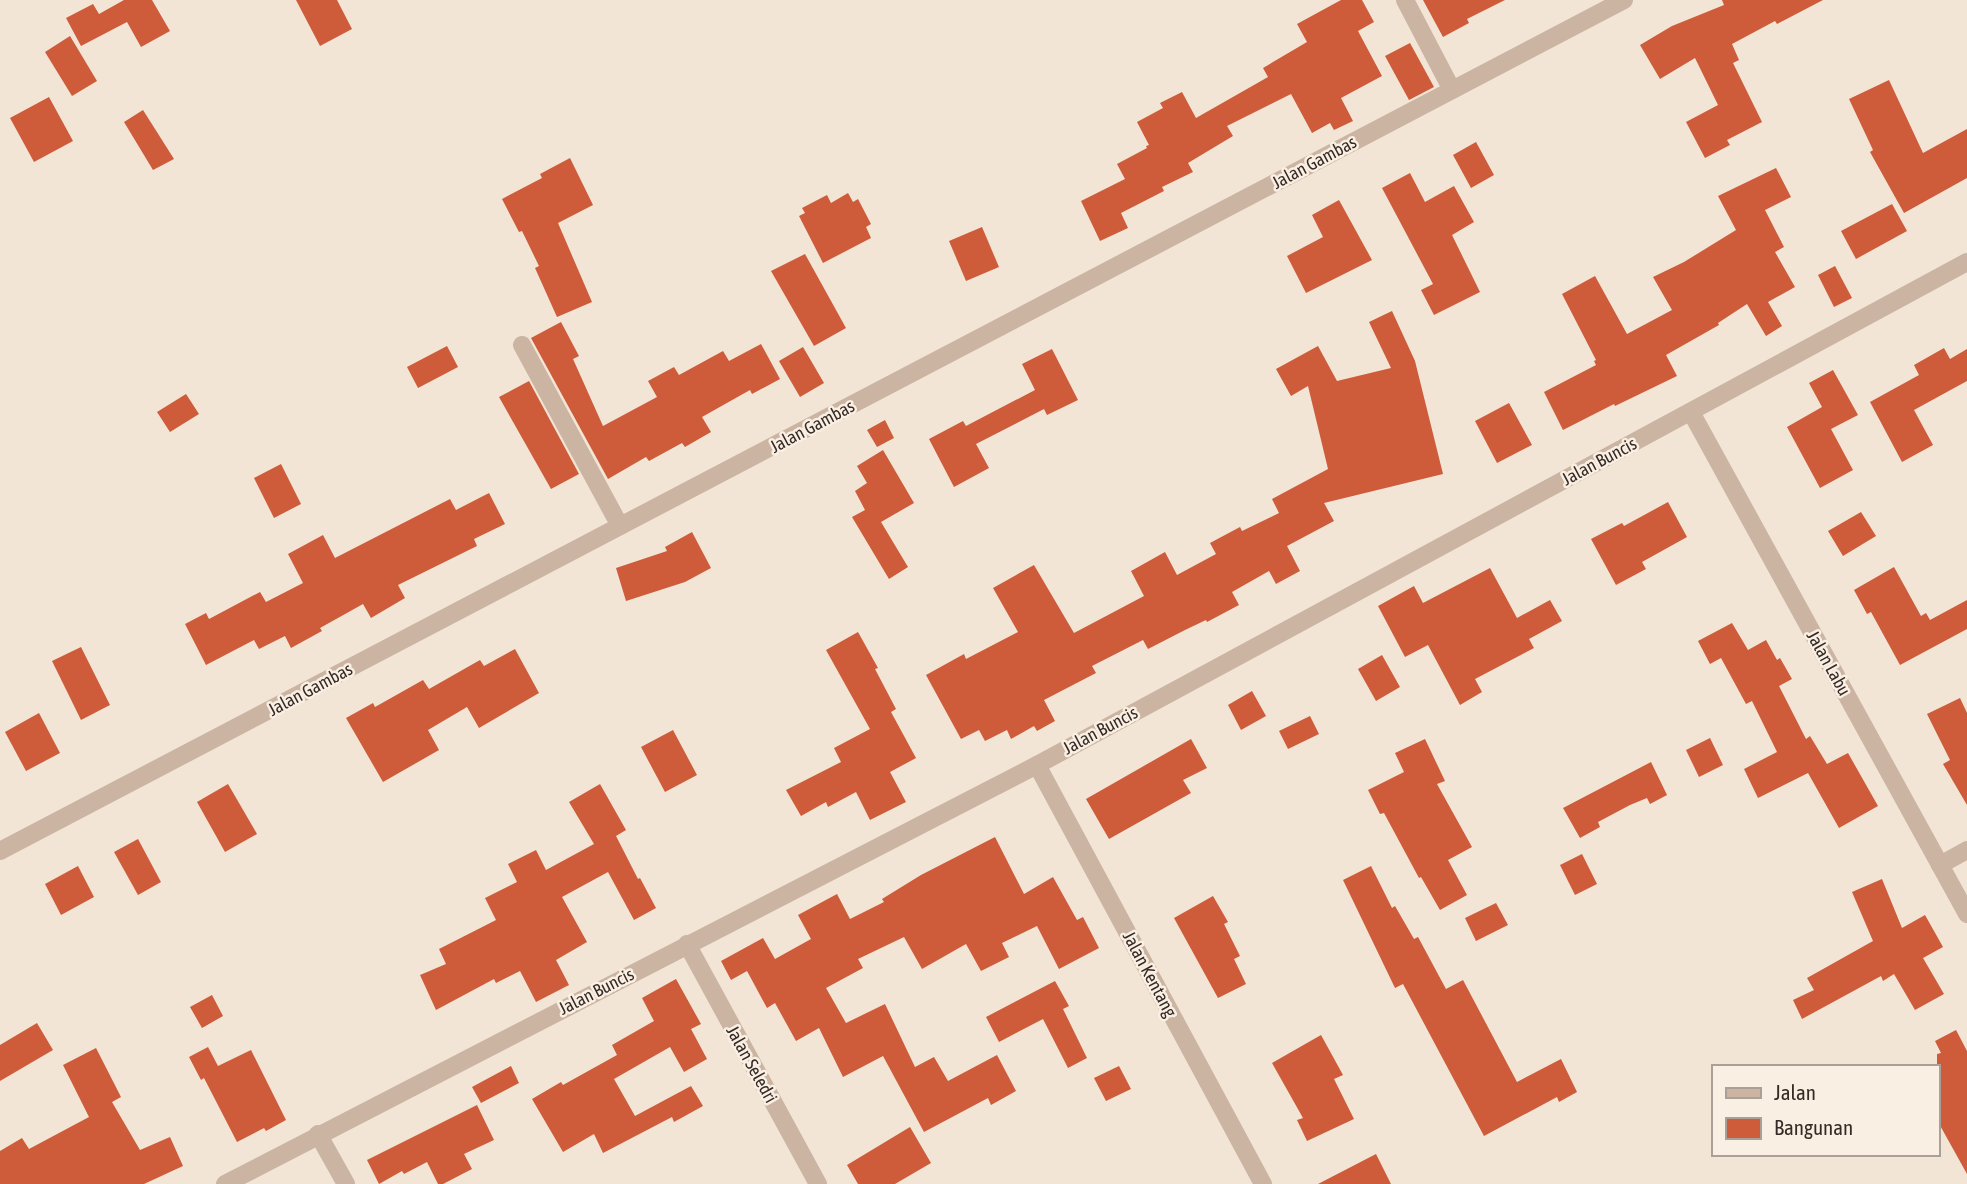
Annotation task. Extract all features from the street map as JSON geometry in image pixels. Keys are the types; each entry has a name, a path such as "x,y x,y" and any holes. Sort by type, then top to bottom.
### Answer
{"street":[{"path":"1405,0 1452,90"},
{"name":"Jalan Gambas","path":"0,851 1624,0"},
{"name":"Jalan Buncis","path":"225,1184 1037,765 1967,262"},
{"path":"522,345 620,526"},
{"name":"Jalan Labu","path":"1691,412 1967,914"},
{"name":"Jalan Kentang","path":"1037,765 1263,1184"},
{"path":"1940,865 1967,850"},
{"name":"Jalan Seledri","path":"687,944 818,1184"},
{"path":"318,1134 346,1184"}],"building":[{"path":"124,0 152,0 170,31 141,47 127,22 81,46 66,18 93,4 99,14"},
{"path":"296,0 337,0 352,29 320,46"},
{"path":"1341,0 1362,0 1374,22 1358,31 1382,76 1341,98 1353,121 1334,130 1330,123 1312,133 1291,94 1227,126 1233,136 1188,163 1193,172 1162,187 1164,191 1121,213 1128,228 1100,241 1081,201 1125,179 1117,164 1147,148 1149,145 1137,122 1163,108 1160,103 1182,92 1196,118 1268,77 1263,68 1307,42 1297,24"},
{"path":"1423,0 1505,0 1467,19 1469,23 1443,37"},
{"path":"1722,0 1823,0 1732,44 1739,60 1733,63 1762,122 1727,140 1730,145 1705,158 1686,122 1718,105 1695,58 1660,79 1640,45 1672,26 1724,5"},
{"path":"70,36 97,81 72,96 45,52"},
{"path":"1410,43 1434,87 1409,100 1385,56"},
{"path":"1889,80 1923,153 1967,129 1967,178 1904,213 1870,152 1873,150 1849,99"},
{"path":"49,97 73,141 34,162 10,118"},
{"path":"143,110 174,159 153,170 124,122"},
{"path":"1476,142 1494,175 1471,188 1453,155"},
{"path":"570,158 593,205 558,223 592,302 557,317 535,268 539,266 502,199 542,178 540,174"},
{"path":"1776,168 1791,197 1765,210 1784,247 1775,252 1795,287 1768,302 1782,326 1766,336 1747,304 1718,323 1719,325 1666,355 1677,376 1563,430 1544,392 1596,365 1596,360 1562,294 1595,276 1627,334 1672,310 1653,277 1684,262 1736,230 1718,196"},
{"path":"1410,173 1425,202 1454,186 1474,222 1452,235 1480,292 1434,315 1421,290 1433,284 1382,188"},
{"path":"848,193 853,202 858,199 871,224 866,227 871,238 823,263 799,216 805,213 802,208 827,195 831,203"},
{"path":"1339,200 1372,260 1306,293 1287,256 1323,237 1312,215"},
{"path":"1892,204 1907,231 1856,259 1841,231"},
{"path":"982,227 999,267 966,281 949,241"},
{"path":"805,254 846,328 814,346 771,271"},
{"path":"1835,266 1852,298 1834,307 1818,275"},
{"path":"1392,311 1415,361 1443,474 1324,503 1334,521 1287,546 1300,571 1276,584 1269,571 1232,592 1239,605 1148,649 1143,640 1092,666 1096,673 1044,700 1055,721 1037,731 1034,726 1011,739 1007,730 985,741 979,730 961,739 926,675 964,654 966,659 1018,632 993,588 1034,565 1074,633 1144,596 1131,571 1165,552 1177,575 1216,554 1210,543 1240,527 1242,531 1279,513 1272,499 1328,469 1308,386 1291,396 1276,369 1318,346 1337,381 1391,368 1369,322"},
{"path":"561,322 579,356 573,359 603,426 657,397 648,381 674,367 679,375 723,351 729,361 761,344 780,379 752,394 750,390 702,417 711,432 685,447 682,443 649,461 646,457 608,479 531,338"},
{"path":"447,346 458,367 418,388 407,367"},
{"path":"803,347 824,383 800,397 779,361"},
{"path":"1944,348 1950,359 1967,349 1967,381 1914,410 1933,445 1902,462 1870,402 1919,375 1914,365"},
{"path":"1052,349 1078,400 1047,415 1044,409 976,444 989,468 954,487 929,439 963,421 966,426 1035,390 1022,364"},
{"path":"1833,370 1858,415 1831,429 1853,470 1820,488 1787,427 1822,407 1809,383"},
{"path":"529,381 579,474 551,489 499,397"},
{"path":"186,394 199,414 170,432 157,412"},
{"path":"1509,403 1532,445 1497,463 1475,421"},
{"path":"885,420 894,438 877,447 867,430"},
{"path":"883,450 914,503 881,522 908,567 889,579 852,517 865,510 855,491 867,483 857,466"},
{"path":"281,464 301,504 274,518 254,478"},
{"path":"489,493 505,524 474,539 477,546 398,585 405,598 371,618 363,604 291,648 285,636 259,649 254,640 206,665 185,624 206,613 209,619 260,592 266,602 303,583 288,554 323,535 335,558 450,499 456,510"},
{"path":"1668,502 1687,537 1642,562 1646,569 1616,585 1591,539 1622,523 1624,526"},
{"path":"1861,512 1876,536 1843,556 1828,531"},
{"path":"692,532 711,568 685,582 626,601 616,568 667,551 665,547"},
{"path":"1894,567 1921,616 1926,613 1930,620 1967,600 1967,629 1900,665 1871,612 1867,614 1854,590"},
{"path":"1490,568 1517,618 1550,600 1562,621 1529,639 1534,648 1475,679 1482,692 1460,705 1428,645 1405,657 1378,606 1414,586 1423,603"},
{"path":"1732,623 1748,650 1766,640 1792,679 1779,686 1806,739 1810,736 1827,764 1848,753 1878,806 1839,828 1808,773 1758,798 1744,769 1777,752 1752,701 1746,704 1721,658 1710,664 1698,641"},
{"path":"858,632 896,709 891,712 916,758 890,772 906,802 870,820 856,792 828,807 826,802 801,816 786,790 841,762 834,748 870,729 826,650"},
{"path":"81,647 110,705 81,720 52,661"},
{"path":"515,649 539,693 479,728 467,707 428,730 439,750 383,782 346,718 373,703 375,707 423,680 429,689 480,660 484,666"},
{"path":"1382,655 1400,687 1376,701 1358,669"},
{"path":"1252,691 1266,716 1241,730 1228,705"},
{"path":"1960,698 1967,713 1967,805 1943,764 1950,760 1927,714"},
{"path":"39,713 60,753 26,771 5,732"},
{"path":"1310,716 1319,734 1288,749 1279,731"},
{"path":"673,730 697,775 665,792 641,747"},
{"path":"1710,738 1723,765 1699,777 1686,750"},
{"path":"1191,739 1207,768 1183,780 1191,793 1109,839 1086,799"},
{"path":"1425,739 1445,781 1437,784 1472,847 1448,860 1467,895 1440,910 1368,790 1404,772 1395,753"},
{"path":"1651,762 1667,795 1650,804 1647,798 1630,805 1598,822 1600,827 1580,838 1563,808"},
{"path":"228,784 257,834 225,852 197,802"},
{"path":"600,784 626,830 616,836 656,908 634,920 608,872 562,897 587,942 556,960 569,985 536,1002 520,971 496,983 494,979 436,1010 420,975 446,964 439,949 496,920 485,898 517,882 508,864 536,850 546,870 594,844 569,802"},
{"path":"995,837 1024,894 1053,877 1077,920 1083,917 1099,948 1059,969 1037,926 1002,943 1009,957 981,971 966,944 922,969 904,937 858,959 863,968 826,988 846,1023 885,1004 915,1067 934,1057 948,1081 997,1055 1016,1091 991,1105 988,1098 924,1132 883,1056 843,1077 819,1028 796,1041 775,1003 767,1008 747,971 731,980 721,961 763,938 775,959 811,939 798,915 837,894 850,919 884,902 882,899 921,875"},
{"path":"138,839 161,882 138,895 114,852"},
{"path":"1582,854 1597,884 1575,895 1560,865"},
{"path":"78,866 94,897 61,915 45,884"},
{"path":"1371,866 1392,908 1395,906 1414,939 1418,937 1446,989 1463,980 1517,1082 1561,1059 1577,1092 1559,1102 1557,1097 1484,1136 1403,984 1395,988 1343,880"},
{"path":"1882,879 1902,928 1925,915 1943,947 1923,958 1944,994 1915,1010 1894,974 1883,981 1881,976 1802,1019 1793,1000 1814,990 1807,978 1873,941 1852,892"},
{"path":"1213,896 1228,922 1224,924 1240,956 1234,959 1246,984 1218,998 1174,918"},
{"path":"1496,903 1508,925 1476,941 1465,918"},
{"path":"676,979 701,1024 691,1029 707,1059 684,1072 670,1047 614,1079 635,1116 691,1086 703,1106 674,1122 672,1117 603,1153 594,1134 563,1152 532,1099 617,1055 612,1045 654,1021 642,998"},
{"path":"1055,981 1069,1006 1063,1009 1087,1058 1068,1068 1043,1019 999,1042 986,1017"},
{"path":"212,995 223,1016 202,1028 190,1007"},
{"path":"37,1023 53,1050 0,1081 0,1045"},
{"path":"1956,1030 1967,1051 1967,1174 1939,1124 1937,1054 1941,1053 1935,1041"},
{"path":"1321,1035 1343,1075 1334,1079 1354,1119 1307,1141 1297,1120 1303,1118 1272,1063"},
{"path":"208,1047 218,1066 251,1050 286,1120 237,1142 204,1078 201,1080 189,1057"},
{"path":"96,1048 121,1097 112,1102 140,1150 170,1137 183,1166 144,1184 0,1184 0,1151 22,1138 29,1149 89,1117 63,1065"},
{"path":"511,1066 519,1083 481,1103 472,1087"},
{"path":"1119,1066 1131,1089 1106,1101 1094,1078"},
{"path":"477,1105 494,1140 464,1154 472,1169 438,1184 427,1162 404,1174 402,1171 379,1184 367,1160"},
{"path":"910,1127 931,1163 895,1184 858,1184 847,1165"},
{"path":"1376,1154 1391,1184 1318,1184"}]}
